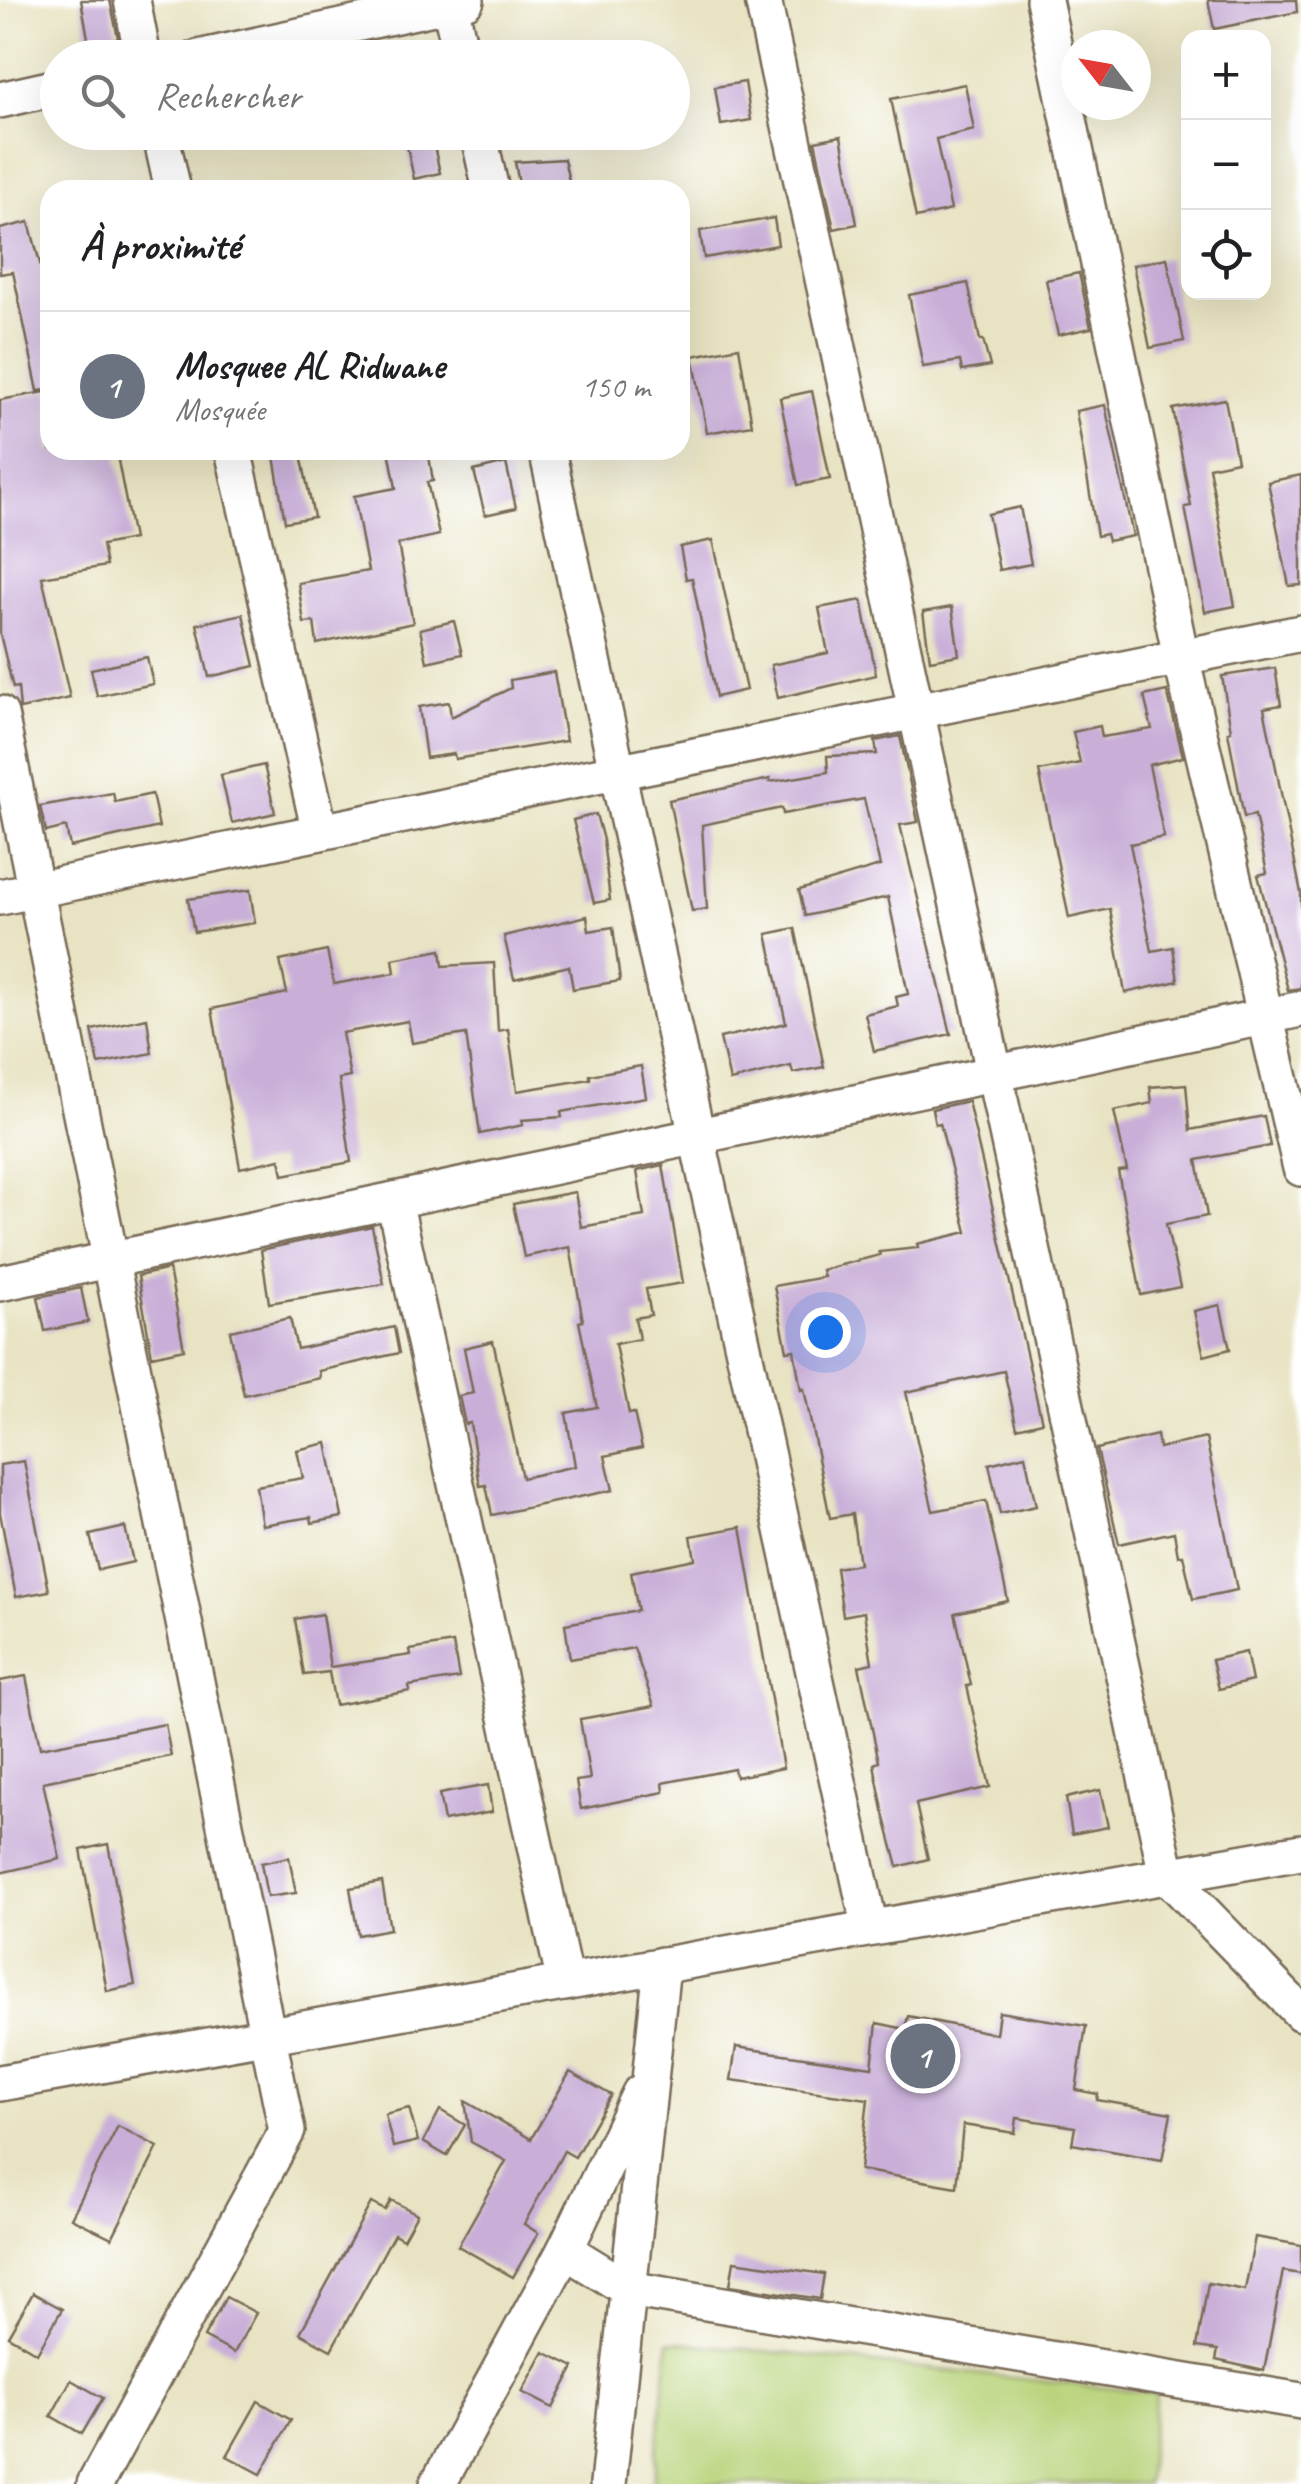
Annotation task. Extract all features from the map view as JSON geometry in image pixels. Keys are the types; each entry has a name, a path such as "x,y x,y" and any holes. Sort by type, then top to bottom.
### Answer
{"street":[{"path":"132,0 140,40"},
{"path":"764,0 1167,1876 1301,2014"},
{"path":"1044,0 1182,658 1301,1168"},
{"path":"279,40 455,1 460,40"},
{"path":"0,100 40,92"},
{"path":"164,150 171,180"},
{"path":"482,150 489,180"},
{"path":"235,460 320,832"},
{"path":"550,460 870,1928"},
{"path":"0,897 1301,633"},
{"path":"0,714 287,2131 95,2484"},
{"path":"0,1283 1301,1009"},
{"path":"394,1200 566,1983"},
{"path":"0,2083 1301,1852"},
{"path":"608,2484 662,1965"},
{"path":"438,2484 565,2250 651,2070"},
{"path":"565,2250 628,2290 1301,2401"}],"green space":[{"path":"669,2341 1156,2393 1146,2484 653,2484"}],"building":[{"path":"81,0 110,0 118,38 88,40"},
{"path":"1208,0 1296,0 1297,12 1214,29"},
{"path":"745,82 751,120 721,125 715,87"},
{"path":"965,84 974,130 936,139 951,210 916,218 891,99"},
{"path":"841,136 857,224 834,229 815,141"},
{"path":"408,150 435,150 440,173 414,179"},
{"path":"564,159 569,180 518,180 515,162"},
{"path":"774,218 778,245 704,258 700,231"},
{"path":"29,222 40,263 40,391 13,272 0,274 0,229"},
{"path":"1167,258 1184,341 1150,348 1133,265"},
{"path":"1079,273 1091,328 1058,335 1046,280"},
{"path":"968,283 980,340 990,366 962,371 960,361 923,367 909,295"},
{"path":"739,347 752,425 707,433 693,356"},
{"path":"812,391 830,479 798,485 780,398"},
{"path":"40,393 40,460 118,460 133,539 102,545 106,566 42,577 70,698 20,709 18,687 13,688 0,634 0,400"},
{"path":"1225,399 1237,461 1209,467 1235,606 1205,612 1185,507 1191,506 1173,409"},
{"path":"1105,405 1133,536 1108,541 1106,534 1097,536 1076,411"},
{"path":"275,460 302,460 314,517 285,522"},
{"path":"391,460 430,460 433,481 427,482 439,535 398,544 413,623 317,644 314,622 304,623 298,583 368,571 354,496 396,488"},
{"path":"506,463 516,508 485,515 474,471"},
{"path":"1301,475 1301,585 1289,586 1268,482"},
{"path":"1020,507 1031,564 999,570 988,514"},
{"path":"713,540 746,690 716,697 692,578 686,579 680,547"},
{"path":"862,600 876,675 778,698 771,665 828,653 819,608"},
{"path":"952,607 959,655 930,660 923,612"},
{"path":"243,614 255,666 209,677 197,624"},
{"path":"454,621 462,654 427,662 420,629"},
{"path":"147,657 153,684 97,696 91,669"},
{"path":"1275,668 1281,705 1264,708 1301,893 1301,988 1288,990 1258,875 1267,873 1255,815 1244,817 1222,676"},
{"path":"554,672 566,741 455,759 454,754 426,758 419,707 449,702 451,717 511,688 510,680"},
{"path":"1167,691 1183,757 1149,765 1164,837 1130,844 1152,951 1173,947 1178,981 1125,993 1110,909 1069,918 1039,771 1080,763 1073,732 1100,726 1102,737 1152,729 1144,696"},
{"path":"900,736 918,822 900,825 951,1034 874,1051 865,1014 898,1006 896,997 908,994 888,897 805,916 799,890 880,866 864,799 783,814 782,808 702,825 707,909 692,911 669,800 770,779 828,772 827,756 877,754 875,741"},
{"path":"264,765 275,813 232,823 221,775"},
{"path":"113,793 115,802 152,794 159,827 70,847 66,827 46,832 40,806"},
{"path":"596,814 610,900 594,903 573,820"},
{"path":"250,890 255,923 194,932 188,899"},
{"path":"587,916 589,931 613,927 620,981 573,989 569,966 514,979 504,936"},
{"path":"795,928 824,1067 793,1073 791,1066 730,1081 720,1038 786,1023 767,934"},
{"path":"441,950 443,966 494,963 498,1031 508,1029 517,1091 641,1066 646,1097 561,1112 562,1117 522,1120 523,1125 480,1134 466,1034 412,1043 408,1021 342,1033 350,1077 339,1079 351,1162 283,1175 280,1159 240,1168 212,1009 287,993 280,961 327,951 334,984 395,973 393,959"},
{"path":"147,1018 152,1053 99,1064 92,1030"},
{"path":"1186,1084 1190,1130 1264,1116 1270,1146 1197,1160 1207,1216 1166,1224 1180,1287 1141,1295 1118,1171 1127,1170 1114,1111 1152,1103 1150,1087"},
{"path":"968,1101 1042,1422 1017,1428 1004,1371 906,1392 933,1511 986,1501 1008,1601 955,1613 990,1787 916,1804 928,1859 898,1867 874,1764 879,1762 859,1666 872,1663 864,1612 843,1616 836,1568 859,1564 852,1514 830,1518 804,1389 801,1390 794,1350 787,1351 774,1286 824,1277 822,1270 880,1255 879,1252 918,1248 917,1244 967,1232 940,1123 935,1124 932,1109"},
{"path":"663,1165 683,1283 646,1289 651,1315 635,1318 639,1339 615,1344 629,1414 634,1413 642,1448 605,1456 613,1490 492,1515 486,1485 480,1486 470,1423 465,1424 459,1396 473,1393 464,1348 493,1341 522,1478 575,1466 566,1413 597,1407 579,1322 583,1321 570,1247 524,1257 513,1204 575,1192 581,1227 644,1216 637,1171"},
{"path":"372,1226 384,1284 269,1303 261,1250"},
{"path":"169,1269 184,1349 152,1356 138,1276"},
{"path":"81,1288 88,1322 45,1331 38,1297"},
{"path":"1220,1305 1230,1349 1204,1356 1194,1311"},
{"path":"290,1318 297,1349 394,1327 399,1353 319,1371 320,1378 244,1395 230,1331"},
{"path":"1157,1435 1159,1448 1206,1438 1237,1590 1193,1599 1174,1532 1119,1544 1097,1449"},
{"path":"327,1443 342,1517 312,1523 311,1517 262,1525 256,1486 303,1478 297,1450"},
{"path":"1025,1455 1036,1506 1000,1514 989,1464"},
{"path":"24,1461 49,1591 16,1597 0,1513 0,1465"},
{"path":"125,1527 133,1562 98,1570 90,1535"},
{"path":"741,1527 783,1768 736,1777 734,1769 663,1783 664,1792 581,1809 576,1781 590,1779 580,1719 654,1706 634,1648 570,1659 565,1624 638,1611 631,1572 695,1559 691,1536"},
{"path":"322,1614 330,1667 411,1655 410,1650 453,1643 459,1678 335,1705 329,1672 304,1675 295,1619"},
{"path":"1246,1652 1252,1681 1219,1689 1212,1660"},
{"path":"26,1676 40,1748 165,1724 171,1756 43,1782 60,1859 0,1873 0,1681"},
{"path":"488,1785 492,1812 444,1821 439,1794"},
{"path":"1100,1790 1108,1827 1072,1834 1066,1798"},
{"path":"108,1844 135,1985 107,1991 81,1850"},
{"path":"289,1857 296,1893 267,1897 261,1863"},
{"path":"382,1882 390,1929 358,1935 350,1888"},
{"path":"999,2012 1086,2026 1076,2090 1098,2094 1097,2100 1171,2113 1162,2160 1072,2144 1075,2127 1017,2118 1015,2133 963,2125 957,2187 860,2170 868,2099 731,2080 736,2047 872,2067 877,2023 905,2029 908,2016 996,2034"},
{"path":"570,2072 611,2095 575,2157 564,2151 524,2224 538,2233 513,2277 458,2246 506,2161 471,2142 465,2101 531,2139"},
{"path":"409,2108 418,2141 393,2147 385,2114"},
{"path":"440,2110 465,2125 447,2156 423,2142"},
{"path":"118,2126 158,2147 112,2238 71,2218"},
{"path":"391,2200 417,2214 403,2239 394,2234 331,2350 300,2333 371,2203 385,2210"},
{"path":"1255,2237 1301,2245 1301,2274 1283,2271 1264,2371 1216,2360 1218,2350 1197,2347 1208,2283 1245,2290"},
{"path":"734,2261 824,2274 820,2299 730,2285"},
{"path":"33,2293 62,2309 37,2353 8,2336"},
{"path":"226,2297 256,2313 234,2353 204,2337"},
{"path":"544,2352 574,2367 553,2408 522,2392"},
{"path":"71,2380 103,2398 82,2434 51,2416"},
{"path":"258,2401 291,2420 261,2474 227,2456"}],"place":[{"name":"Mosquee AL Ridwane","path":"923,2056"}]}
